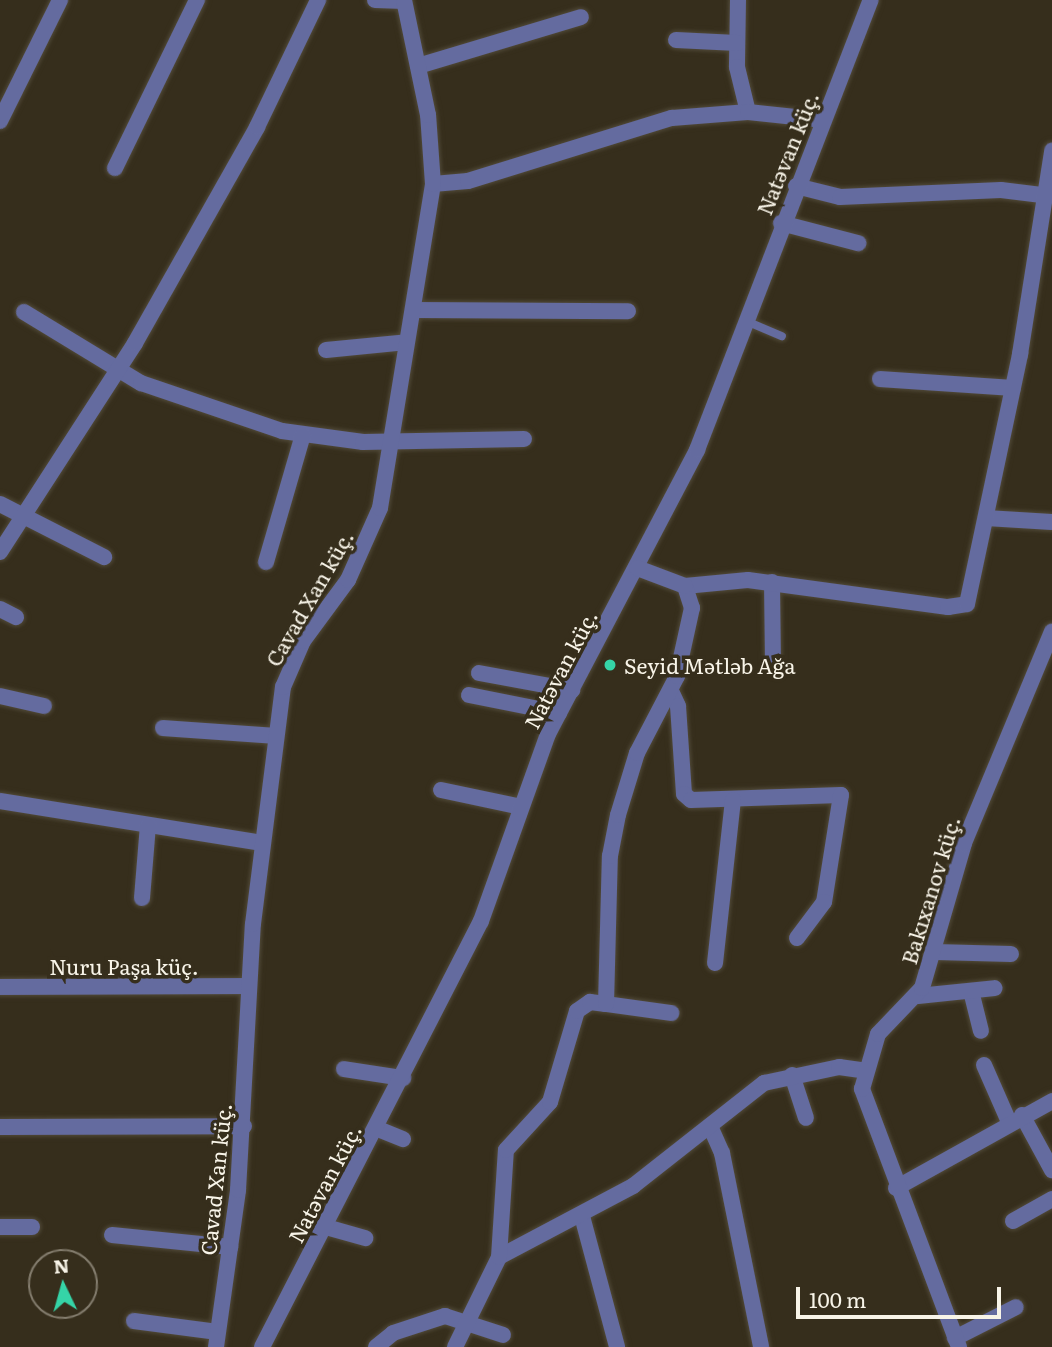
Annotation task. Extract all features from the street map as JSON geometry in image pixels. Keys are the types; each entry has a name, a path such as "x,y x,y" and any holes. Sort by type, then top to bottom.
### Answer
{"street":[{"path":"0,121 60,0"},
{"path":"115,168 197,0"},
{"path":"0,552 116,369 257,127 318,0"},
{"path":"374,0 404,1"},
{"path":"738,0 737,43 748,112"},
{"name":"Natəvan küç.","path":"262,1347 378,1129 481,921 517,806 559,713 700,443 780,223 824,120 870,0"},
{"name":"Cavad Xan küç.","path":"216,1339 244,1126 249,986 261,844 276,736 291,664 348,580 374,528 392,442 433,184 418,66 404,1"},
{"path":"418,66 581,17"},
{"path":"676,40 737,43"},
{"path":"433,184 468,181 672,118 748,112 824,120"},
{"path":"637,568 685,586 772,582 960,607 971,598 1013,388 1042,195 1052,151"},
{"path":"796,186 840,197 1001,190 1042,195"},
{"path":"780,223 859,243"},
{"path":"413,310 628,311"},
{"path":"24,312 116,369 199,407 303,435 392,442 524,439"},
{"path":"327,350 407,342"},
{"path":"880,379 1013,388"},
{"path":"266,562 303,435"},
{"path":"0,504 104,558"},
{"path":"986,518 1052,522"},
{"path":"772,582 773,666"},
{"path":"606,1004 610,856 618,815 637,753 671,691 691,618 685,586"},
{"path":"0,609 16,617"},
{"name":"Bakıxanov küç.","path":"957,1342 863,1098 866,1071 878,1034 918,996 935,952 964,843 1052,632"},
{"path":"479,673 572,690"},
{"path":"671,691 678,706 684,794 733,800 841,795 824,902 797,938"},
{"path":"469,695 559,713"},
{"path":"0,696 44,706"},
{"path":"163,728 276,736"},
{"path":"441,790 517,806"},
{"path":"715,963 733,800"},
{"path":"0,801 261,844"},
{"path":"142,898 148,825"},
{"path":"935,952 1011,954"},
{"name":"Nuru Paşa küç.","path":"0,987 249,986"},
{"path":"918,996 995,988"},
{"path":"971,991 981,1031"},
{"path":"455,1347 499,1257 506,1150 550,1102 577,1011 590,1002 671,1013"},
{"path":"984,1065 1016,1119 1052,1170"},
{"path":"499,1257 582,1216 710,1126 764,1083 792,1075 850,1066 866,1071"},
{"path":"344,1069 403,1078"},
{"path":"792,1075 806,1118"},
{"path":"896,1188 1052,1101"},
{"path":"0,1127 244,1126"},
{"path":"710,1126 722,1153 761,1347"},
{"path":"378,1129 402,1139"},
{"path":"1013,1221 1052,1199"},
{"path":"582,1216 617,1347"},
{"path":"0,1227 32,1227"},
{"path":"326,1227 365,1238"},
{"path":"112,1235 230,1247"},
{"path":"957,1342 1016,1307"},
{"path":"376,1347 429,1319 468,1322 503,1335"},
{"path":"134,1321 216,1339"}],"lane":[{"path":"743,320 782,336"}],"place":[{"name":"Seyid Mətləb Ağa","path":"610,665"}]}
